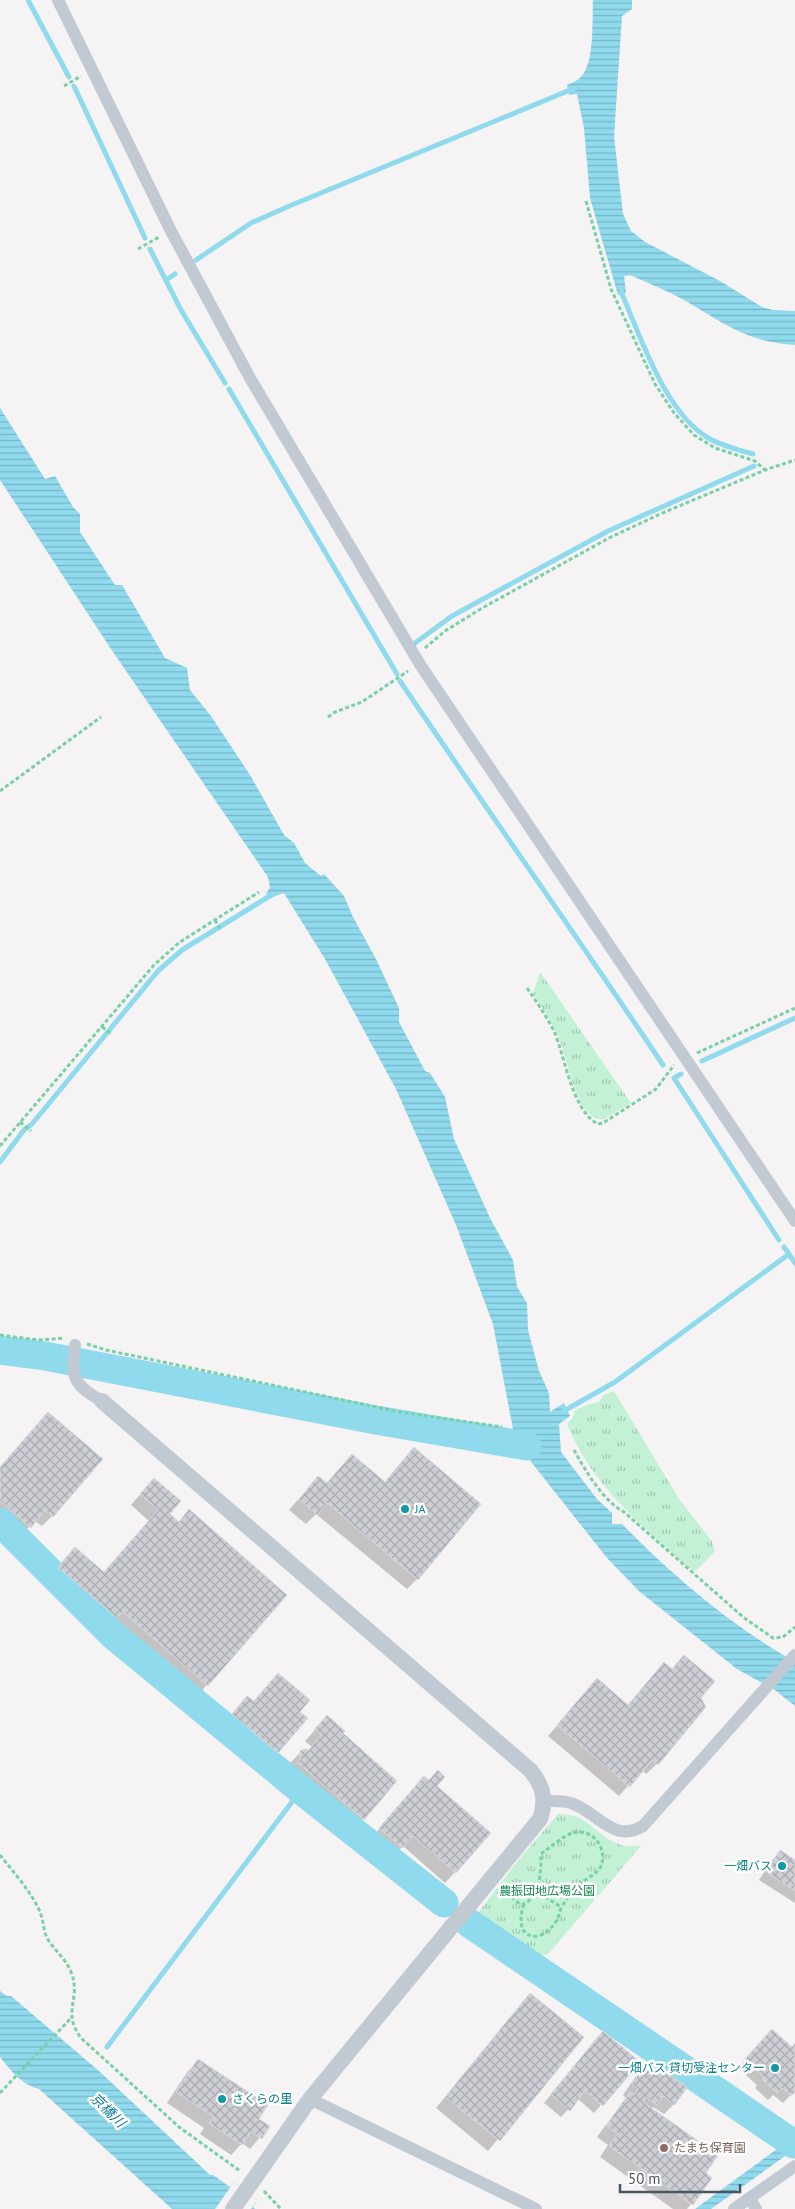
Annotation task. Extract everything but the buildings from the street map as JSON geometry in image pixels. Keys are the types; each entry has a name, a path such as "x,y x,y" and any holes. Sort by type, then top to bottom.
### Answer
{"street":[{"path":"58,0 171,231 245,370 415,656 795,1221"},
{"path":"75,1345 72,1371 76,1380 88,1394 102,1401 530,1770 540,1785 544,1801 540,1819 310,2099 233,2209"},
{"path":"544,1801 574,1803 618,1832 625,1833 637,1830 649,1821 795,1655"},
{"path":"310,2099 536,2209"},
{"path":"734,2209 753,2203 795,2166"}],"path":[{"path":"64,86 82,75"},
{"path":"586,201 611,289 655,384 674,413 694,435 715,448 755,461 765,470"},
{"path":"138,249 159,237"},
{"path":"415,656 445,631 484,607 609,538 660,514 765,470 795,460"},
{"path":"328,717 335,712 362,702 403,674"},
{"path":"0,792 101,717"},
{"path":"0,1146 154,965 180,942 216,921 259,892"},
{"path":"216,921 220,929"},
{"path":"527,988 553,1030 570,1083 591,1121 598,1124 610,1119 656,1089 672,1067 685,1058 795,1008"},
{"path":"103,1027 112,1034"},
{"path":"20,1122 31,1131"},
{"path":"0,1334 38,1340 63,1338 75,1345 82,1342 106,1350 400,1412 502,1427"},
{"path":"574,1450 588,1474 617,1508 624,1512 743,1617 773,1638 783,1637 795,1628"},
{"path":"573,1832 593,1836 602,1848 603,1855 600,1867 592,1876 575,1888 561,1907 560,1913 549,1931 535,1937 524,1932 519,1922 524,1904 535,1890 540,1878 541,1854 573,1832"},
{"path":"0,1855 25,1887 40,1912 48,1941 61,1954 71,1971 75,1985 71,2018 74,2029 81,2038 179,2127 281,2209"},
{"path":"497,1886 521,1904 524,1904"},
{"path":"535,1890 561,1907"},
{"path":"0,2093 71,2018"}],"green space":[{"path":"540,972 631,1103 604,1119 595,1118 580,1101 557,1035 533,994"},
{"path":"614,1391 679,1499 712,1541 715,1551 696,1571 687,1567 634,1518 603,1485 578,1446 567,1424 573,1417 574,1411 589,1404 599,1402 604,1395"},
{"name":"農振団地広場公園","path":"558,1814 569,1815 585,1821 604,1836 621,1845 641,1846 548,1954 526,1956 475,1917 516,1863"}],"water":[{"path":"593,0 632,0 632,9 622,16 614,137 623,214 631,231 645,242 720,281 762,307 773,310 795,311 795,345 763,340 737,331 679,297 630,275 624,276 626,293 618,295 590,198 584,128 577,94 569,95 567,85 581,77 589,61 592,40"},
{"path":"0,408 45,479 55,476 73,507 80,514 80,532 115,585 122,585 165,658 187,668 190,690 211,716 250,775 284,835 294,843 305,863 321,876 324,874 344,896 399,1008 399,1022 425,1071 430,1073 445,1097 454,1139 491,1220 513,1260 517,1287 527,1303 528,1330 539,1371 549,1393 550,1412 564,1403 570,1416 559,1424 561,1452 597,1499 612,1513 612,1524 622,1524 662,1563 725,1616 795,1662 795,1706 775,1690 737,1669 640,1592 607,1558 524,1453 490,1448 489,1433 499,1433 513,1429 493,1324 456,1225 396,1089 325,959 284,893 269,898 266,893 270,888 268,877 113,652 0,480"},
{"name":"京橋川","path":"0,1991 7,1996 11,1996 99,2071 210,2175 213,2175 230,2187 234,2182 257,2200 253,2207 255,2209 172,2209 39,2089 17,2077 0,2057"},
{"path":"790,2136 795,2136 795,2149 711,2209 695,2209 781,2146 782,2142"}],"pier":[{"path":"234,2182 257,2200 251,2209 215,2209"}],"waterway":[{"path":"28,0 69,77"},
{"path":"74,86 145,238"},
{"path":"196,260 251,223 575,88"},
{"path":"150,249 181,310 225,383"},
{"path":"166,280 175,274"},
{"path":"621,287 622,294 647,353 668,394 680,412 694,428 710,439 725,446 753,454"},
{"path":"229,389 397,674"},
{"path":"415,643 452,616 608,531 754,466"},
{"path":"400,681 663,1065"},
{"path":"0,1162 24,1130 32,1124 158,971 182,950 273,894"},
{"path":"702,1061 795,1018"},
{"path":"681,1074 674,1078 779,1240"},
{"path":"784,1247 795,1263"},
{"path":"562,1412 615,1382 789,1254"},
{"path":"0,1350 45,1356 376,1420 527,1446"},
{"path":"0,1522 113,1635 301,1790 444,1903"},
{"path":"107,2047 301,1790"},
{"path":"469,1923 794,2144"}],"place":[{"name":"JA","path":"405,1509"},
{"name":"一畑バス","path":"782,1866"},
{"name":"一畑バス 貸切受注センター","path":"775,2068"},
{"name":"さくらの里","path":"222,2099"},
{"name":"たまち保育園","path":"664,2148"}]}
